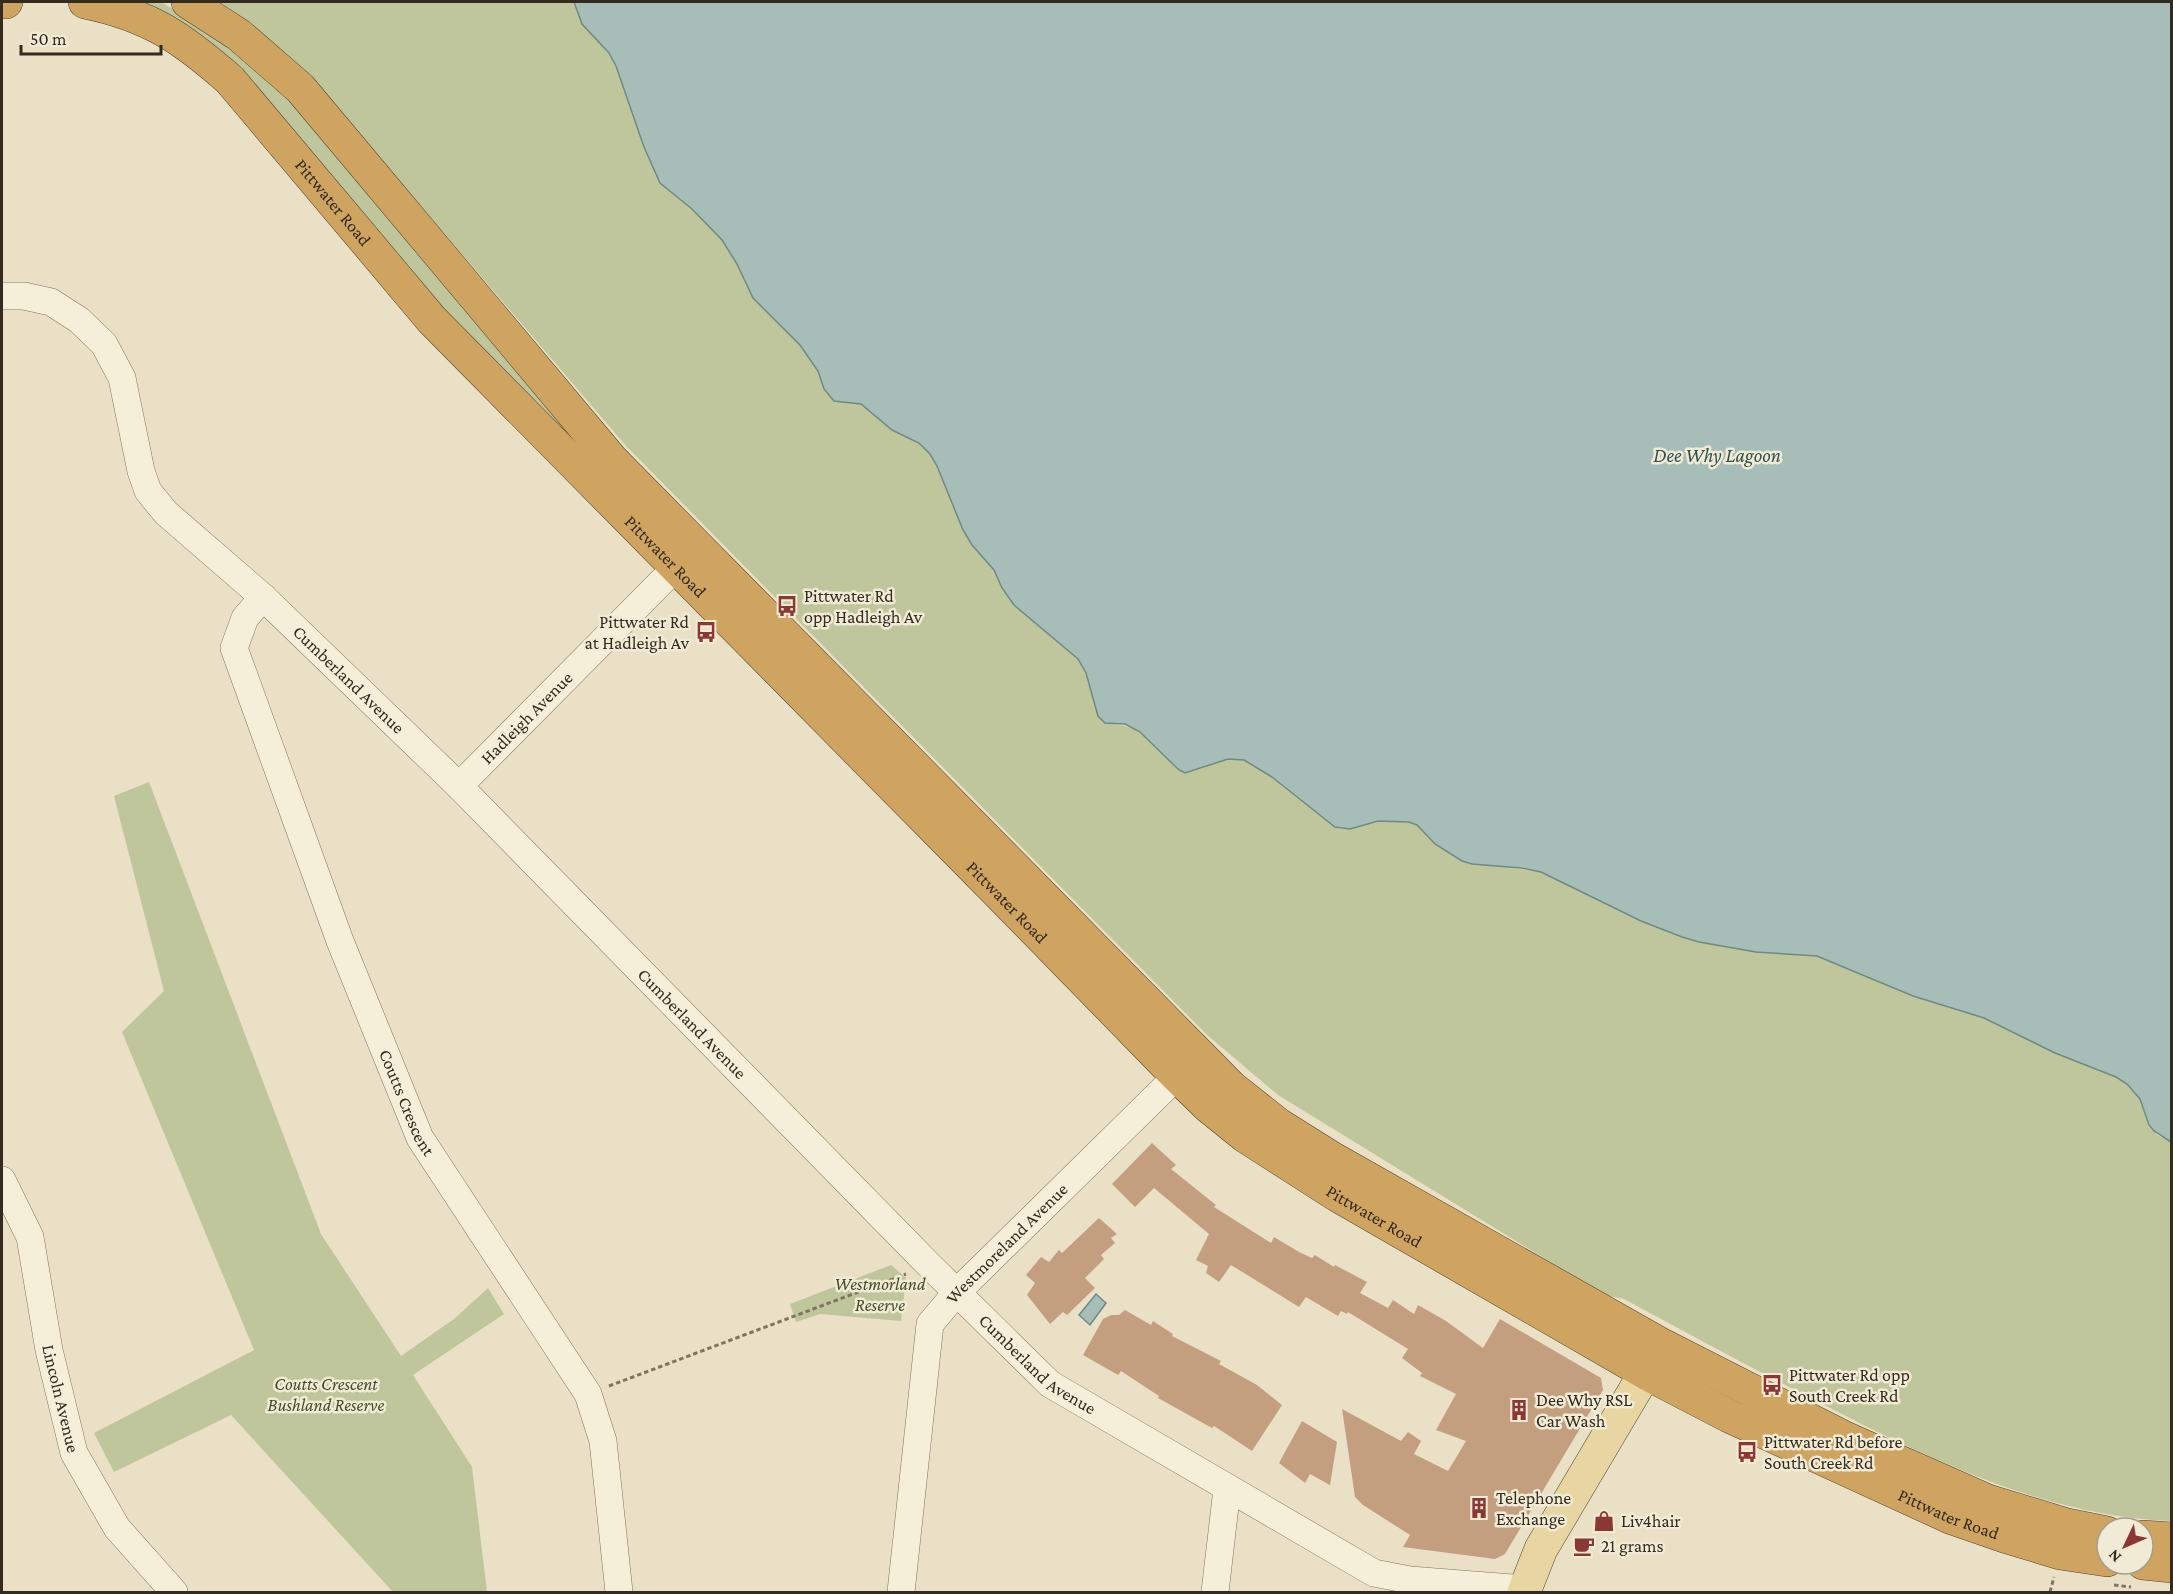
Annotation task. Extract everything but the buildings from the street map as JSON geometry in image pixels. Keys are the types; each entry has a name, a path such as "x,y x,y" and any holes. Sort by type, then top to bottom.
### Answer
{"highway":[{"name":"Pittwater Road","path":"85,2 116,8 153,23 192,47 230,80 432,320 686,557 1231,1087 1279,1125 1330,1157 1662,1345 1843,1437 1988,1501 2067,1525 2095,1531"},
{"name":"Pittwater Road","path":"188,2 239,35 300,88 612,460 686,557 1177,1076 1227,1122 1278,1159 1348,1201 1646,1372 1729,1416 1952,1518 2060,1552 2095,1558"},
{"path":"2155,1537 2172,1539"},
{"path":"2155,1564 2172,1566"}],"main road":[{"path":"1525,1591 1541,1549 1662,1345"}],"street":[{"name":"Cumberland Avenue","path":"2,296 24,296 51,302 79,320 104,344 122,378 141,471 148,491 166,513 262,597 459,786 1050,1384 1374,1573 1410,1580 1525,1591"},
{"name":"Hadleigh Avenue","path":"459,786 686,557"},
{"name":"Coutts Crescent","path":"262,597 245,618 234,648 340,941 420,1137 588,1394 603,1441 619,1593"},
{"name":"Westmoreland Avenue","path":"901,1593 930,1324 957,1292 1177,1076"},
{"name":"Lincoln Avenue","path":"2,1180 30,1237 50,1350 74,1453 117,1528 174,1593"},
{"path":"1215,1593 1227,1489"}],"path":[{"path":"588,1394 930,1265"}],"green space":[{"path":"140,2 161,2 204,27 279,88 328,141 629,502 466,338 221,52 176,18"},
{"path":"220,2 574,2 582,24 609,53 616,66 644,147 660,183 692,209 722,240 737,264 753,298 800,345 818,371 824,389 834,401 861,404 892,430 919,443 930,454 963,530 972,545 994,570 1002,588 1014,605 1078,659 1112,724 1129,727 1142,734 1179,770 1192,771 1229,758 1246,761 1287,788 1335,827 1341,829 1378,821 1409,822 1417,825 1435,844 1462,861 1541,872 1641,921 1699,942 1756,952 1817,956 1913,996 1984,1018 2055,1053 2116,1077 2127,1084 2140,1099 2149,1125 2157,1135 2171,1142 2171,1521 2155,1520 2155,1516 2119,1516 2077,1508 2031,1495 1986,1480 1898,1442 1765,1375 1624,1299 1604,1295 1278,1095 1206,1034 626,446 310,76 249,21"},
{"name":"Coutts Crescent Bushland Reserve","path":"149,782 321,1234 401,1356 454,1319 488,1288 504,1314 413,1375 472,1467 487,1592 393,1592 231,1415 114,1472 94,1433 254,1350 122,1032 164,991 114,796"},
{"name":"Westmorland Reserve","path":"891,1265 906,1278 901,1321 820,1314 796,1322 790,1304"}],"water":[{"name":"Dee Why Lagoon","path":"574,2 2171,2 2171,1142 2149,1125 2140,1099 2127,1084 2116,1077 2055,1053 1984,1018 1913,996 1817,956 1756,952 1682,937 1641,921 1541,872 1462,861 1435,844 1417,825 1409,822 1378,821 1350,829 1335,827 1272,777 1244,760 1228,759 1185,773 1179,770 1140,732 1125,724 1105,723 1098,716 1086,673 1078,659 1014,605 1002,588 994,570 972,545 963,530 930,454 919,443 892,430 861,404 834,401 824,389 818,371 800,345 753,298 737,264 722,240 692,209 660,183 644,147 616,66 609,53 582,24"},
{"path":"1096,1294 1106,1303 1090,1325 1079,1315"}],"place":[{"name":"Pittwater Rd opp Hadleigh Av","path":"787,606"},
{"name":"Pittwater Rd at Hadleigh Av","path":"706,632"},
{"name":"Pittwater Rd opp South Creek Rd","path":"1772,1385"},
{"name":"Dee Why RSL Car Wash","path":"1519,1410"},
{"name":"Pittwater Rd before South Creek Rd","path":"1747,1452"},
{"name":"Telephone Exchange","path":"1479,1508"},
{"name":"Liv4hair","path":"1604,1521"},
{"name":"21 grams","path":"1584,1546"}]}
